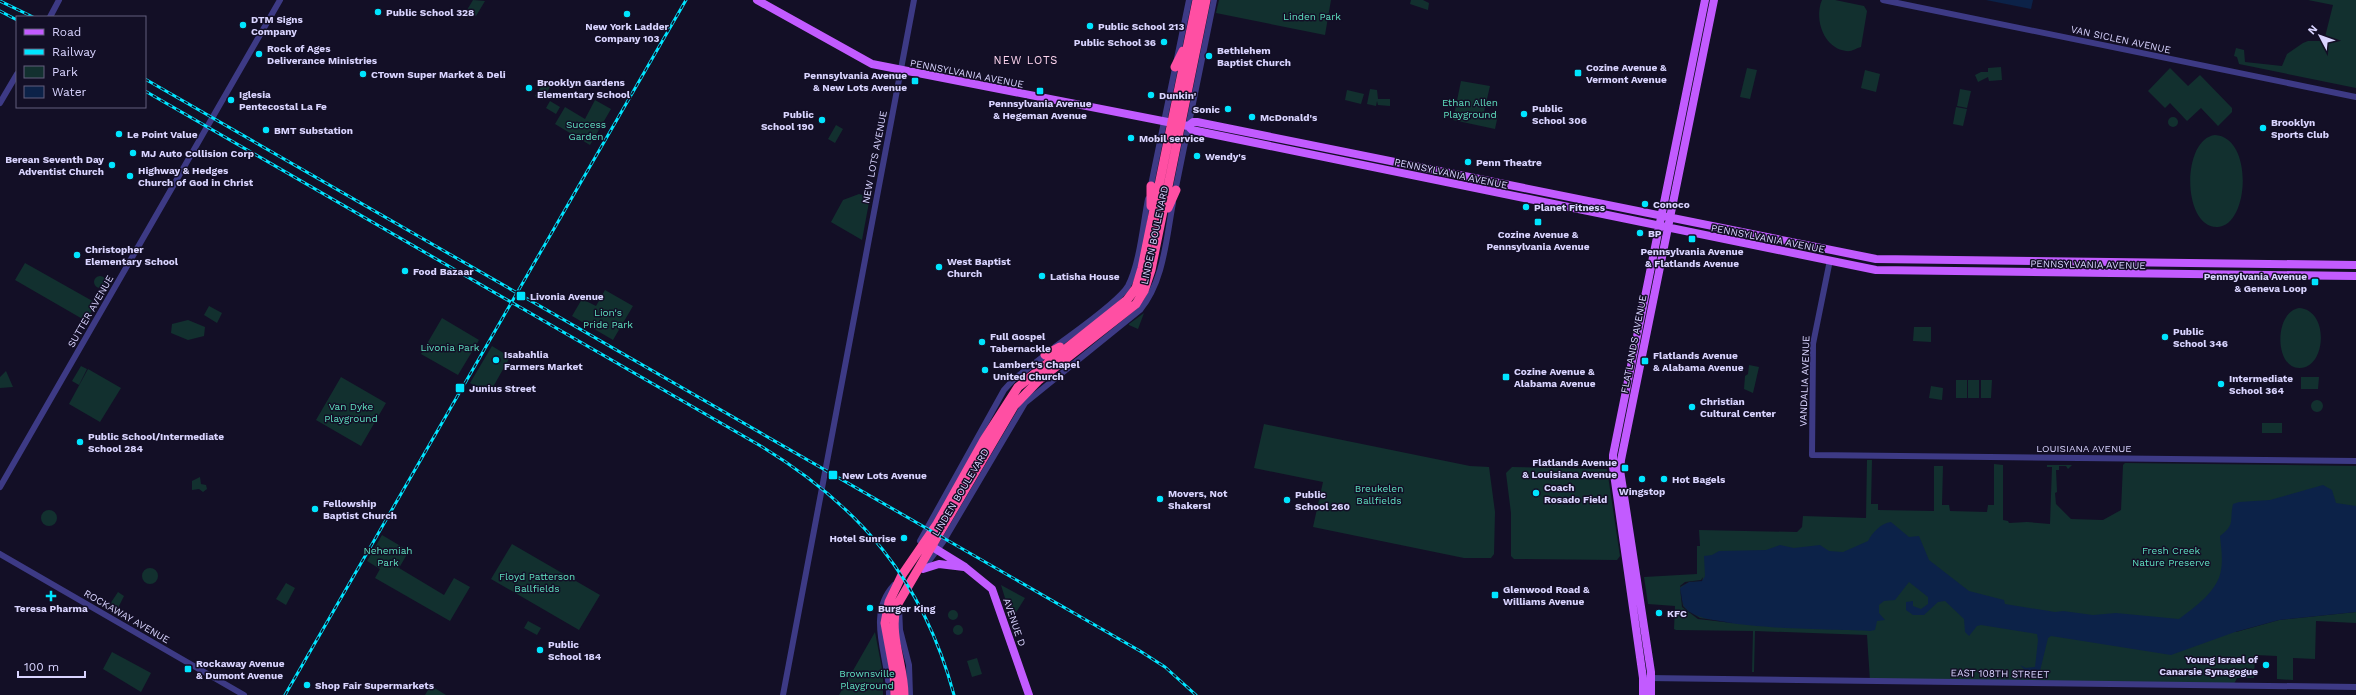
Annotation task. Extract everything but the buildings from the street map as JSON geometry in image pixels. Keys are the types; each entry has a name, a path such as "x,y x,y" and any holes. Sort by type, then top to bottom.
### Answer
{"highway":[{"name":"LINDEN BOULEVARD","path":"904,695 903,675 894,617 901,597 931,546 1011,395 1026,379 1127,300 1134,291 1142,268 1151,224 1167,122 1197,0"},
{"name":"LINDEN BOULEVARD","path":"895,695 894,672 885,623 889,602 902,575 931,546 1019,399 1039,380 1130,309 1141,297 1151,270 1185,125 1206,0"},
{"path":"1175,67 1188,41"},
{"path":"1151,186 1151,224"},
{"path":"1161,224 1176,190"},
{"path":"1045,355 1076,340"}],"main road":[{"name":"PENNSYLVANIA AVENUE","path":"757,0 862,61 901,71 947,78 1185,125 1192,130 1876,270 1903,272 2356,276"},
{"name":"FLATLANDS AVENUE","path":"1651,695 1613,467 1613,455 1660,216 1705,0"},
{"name":"FLATLANDS AVENUE","path":"1643,695 1647,678 1620,466 1647,324 1714,0"},
{"name":"PENNSYLVANIA AVENUE","path":"1185,125 1193,122 1670,217 1851,255 1888,260 2356,265"},
{"name":"AVENUE D","path":"931,546 981,578 994,593 1029,695"},
{"path":"923,569 939,564 965,568"}],"street":[{"path":"51,16 60,0"},
{"name":"SUTTER AVENUE","path":"0,486 280,0"},
{"name":"NEW LOTS AVENUE","path":"783,695 914,0"},
{"name":"LINDEN BOULEVARD","path":"889,695 880,630 880,616 886,598 902,575 1004,390 1014,379 1115,300 1127,287 1134,270 1151,186 1167,122 1175,67 1188,0"},
{"name":"LINDEN BOULEVARD","path":"913,578 923,569 931,546 1025,403 1140,310 1148,301 1157,284 1176,190 1185,125 1214,0"},
{"name":"VAN SICLEN AVENUE","path":"1883,0 2356,97"},
{"path":"0,103 16,76"},
{"name":"VANDALIA AVENUE","path":"1812,455 1813,344 1830,260"},
{"name":"LOUISIANA AVENUE","path":"1812,455 2356,461"},
{"name":"ROCKAWAY AVENUE","path":"0,554 244,695"},
{"name":"LINDEN BOULEVARD","path":"901,597 899,610 900,630 909,665 910,695"},
{"name":"EAST 108TH STREET","path":"1647,678 2356,687"}],"green space":[{"path":"473,0 485,1 476,16 467,10"},
{"name":"Linden Park","path":"1219,0 1331,0 1325,35 1216,13"},
{"path":"1411,0 1423,0 1429,3 1428,10 1410,4"},
{"path":"1822,0 1835,0 1864,6 1867,11 1861,47 1848,51 1838,49 1826,38 1822,31 1819,15"},
{"path":"2308,0 2356,0 2356,88 2239,64 2237,57 2234,56 2236,48 2244,50 2245,62 2282,66 2287,54 2303,43 2308,41 2324,41 2333,5"},
{"path":"2001,67 2002,80 1989,81 1988,77 1978,82 1975,75 1981,72 1988,72 1988,68"},
{"path":"1747,68 1757,70 1750,99 1740,97"},
{"path":"2170,68 2188,86 2200,75 2232,108 2232,112 2218,126 2201,108 2187,121 2170,103 2165,108 2148,91"},
{"path":"1865,70 1880,74 1876,92 1861,88"},
{"name":"Ethan Allen Playground","path":"1461,81 1490,86 1484,112 1498,115 1495,129 1453,120"},
{"path":"543,83 550,87 543,100 535,96"},
{"path":"1370,89 1377,90 1378,99 1390,99 1390,106 1378,105 1377,101 1376,106 1367,104"},
{"path":"1960,89 1971,91 1967,108 1957,106"},
{"path":"1347,90 1364,94 1361,104 1345,100"},
{"name":"Success Garden","path":"595,100 611,109 590,145 555,124 565,107 585,119"},
{"path":"550,101 560,107 556,114 546,108"},
{"path":"1956,107 1967,109 1963,126 1953,124"},
{"path":"2173,117 2178,122 2173,127 2168,122"},
{"path":"836,125 843,129 835,143 828,139"},
{"path":"2215,135 2227,139 2236,150 2241,164 2243,181 2241,197 2236,212 2229,222 2218,227 2206,224 2198,214 2192,200 2190,183 2196,151 2204,140"},
{"path":"859,194 870,197 862,240 831,222 843,200"},
{"path":"25,263 96,303 86,321 15,280"},
{"path":"100,276 104,278 106,282 104,286 100,288 96,286 94,282 96,278"},
{"name":"Lion's Pride Park","path":"605,290 633,306 613,340 572,316 582,299 596,306"},
{"path":"209,306 222,313 217,323 204,315"},
{"path":"2299,308 2309,311 2316,318 2320,328 2321,339 2319,350 2315,359 2309,366 2300,368 2291,366 2285,360 2280,340 2281,329 2285,319 2291,312"},
{"path":"1144,313 1138,329 1129,325 1129,324"},
{"name":"Livonia Park","path":"442,318 479,340 458,375 421,354"},
{"path":"188,320 205,327 204,336 188,340 171,333 172,324"},
{"path":"1914,327 1931,327 1931,342 1913,341"},
{"path":"492,346 510,357 489,394 470,383"},
{"path":"1749,365 1759,367 1753,393 1744,389 1745,376 1748,374"},
{"path":"81,366 87,369 79,385 72,381"},
{"path":"88,369 121,388 100,422 69,404"},
{"path":"6,371 13,387 0,388 0,377"},
{"name":"Van Dyke Playground","path":"341,377 386,403 361,446 316,420"},
{"path":"2301,377 2319,377 2318,389 2301,389"},
{"path":"1956,380 1967,380 1967,398 1956,398"},
{"path":"1968,380 1979,380 1979,398 1968,398"},
{"path":"1981,380 1992,380 1991,398 1981,398"},
{"path":"1931,386 1943,388 1942,400 1929,398"},
{"path":"2315,400 2319,400 2323,406 2319,412 2315,412 2311,408 2311,404"},
{"path":"2262,423 2282,423 2282,433 2262,433"},
{"name":"Breukelen Ballfields","path":"1264,424 1470,466 1489,467 1495,512 1494,554 1491,558 1464,558 1313,527 1323,482 1254,468"},
{"name":"Fresh Creek Nature Preserve","path":"1867,460 1872,460 1871,504 1878,504 1878,510 1934,511 1934,466 1943,466 1942,505 1949,505 1950,511 1987,512 1988,505 1994,505 1994,464 2003,465 2003,520 2008,521 2009,523 2027,522 2050,524 2052,467 2047,467 2047,465 2072,465 2068,469 2066,466 2059,466 2059,470 2056,470 2056,504 2071,519 2103,520 2121,510 2123,465 2125,463 2356,466 2356,509 2334,504 2328,490 2275,505 2244,507 2238,509 2235,530 2225,541 2228,562 2224,576 2212,593 2204,601 2187,615 2172,622 2115,616 2092,619 2062,614 2054,615 2003,606 2002,602 1967,594 1927,565 1917,541 1908,542 1894,529 1884,527 1865,545 1843,554 1720,554 1708,562 1708,575 1702,583 1684,586 1684,596 1689,607 1701,615 1872,624 1876,617 1877,604 1894,596 1900,591 1907,579 1934,598 1946,599 1964,614 1966,625 1972,628 1978,619 2036,632 2171,650 2235,628 2236,632 2279,620 2356,612 2356,623 2316,621 2315,659 2293,658 2293,680 2277,679 2277,656 2255,655 2254,678 2237,678 2234,684 1870,681 1867,635 1755,631 1754,672 1752,672 1753,631 1676,630 1674,629 1675,606 1648,604 1644,577 1697,574 1697,546 1700,546 1699,530 1797,532 1802,527 1803,516 1866,518"},
{"path":"1512,467 1607,469 1620,556 1617,560 1514,559 1511,556 1511,513 1506,473"},
{"path":"200,477 201,484 206,485 207,489 203,492 199,489 192,490 192,481"},
{"path":"46,510 52,510 57,515 55,524 52,526 46,526 41,521 41,515"},
{"name":"Nehemiah Park","path":"382,535 409,551 399,568 444,595 454,578 470,587 450,621 375,578 380,569 367,561"},
{"name":"Floyd Patterson Ballfields","path":"512,544 600,595 579,630 491,579"},
{"path":"150,568 156,570 158,576 156,582 150,584 144,582 142,576 144,570"},
{"path":"286,583 295,588 286,605 276,599"},
{"path":"1001,585 1025,598 1015,614 1009,611"},
{"path":"118,592 124,596 116,612 108,607"},
{"path":"953,610 958,615 953,620 948,615"},
{"path":"528,621 541,628 537,635 524,628"},
{"path":"958,625 963,630 958,635 953,630"},
{"name":"Brownsville Playground","path":"875,632 883,674 883,695 839,695"},
{"path":"112,652 151,673 141,692 103,669"},
{"path":"977,658 982,674 972,677 967,661"},
{"path":"433,687 446,695 425,695 428,690"}],"water":[{"path":"1986,0 2033,0 2031,9"},
{"path":"2323,485 2332,490 2336,503 2356,506 2356,612 2279,620 2235,632 2171,655 2051,636 2048,638 2040,671 2025,670 2020,665 2026,668 2035,667 2038,640 2037,634 1981,625 1977,626 1969,636 1965,632 1964,619 1945,601 1938,602 1924,615 1913,615 1906,610 1906,602 1913,601 1913,606 1921,609 1928,604 1928,597 1909,582 1895,600 1884,601 1879,605 1879,613 1885,620 1877,621 1875,630 1870,631 1803,629 1745,625 1719,621 1699,617 1687,610 1682,602 1680,588 1689,582 1702,581 1705,576 1704,556 1712,555 1719,551 1766,550 1780,545 1794,548 1820,545 1829,551 1843,552 1868,541 1877,529 1884,524 1891,522 1909,537 1919,536 1929,560 1969,591 2004,600 2005,604 2055,612 2063,611 2093,615 2116,613 2179,619 2211,592 2219,578 2222,562 2220,536 2230,525 2233,504 2239,502 2270,500"}],"pier":[{"path":"1703,577 1702,581 1689,582 1680,587 1685,582 1701,580"},
{"path":"1680,589 1683,606 1688,611 1700,618 1733,623 1698,619 1682,607"}],"railway":[{"path":"285,695 686,0"},
{"path":"0,1 31,16"},
{"path":"0,11 16,19"},
{"path":"146,80 1140,651 1165,667 1196,695"},
{"path":"146,92 759,445 795,469 828,494 857,521 883,550 905,581 925,616 941,654 954,695"}],"place":[{"name":"Public School 328","path":"378,12"},
{"name":"New York Ladder Company 103","path":"627,14"},
{"name":"DTM Signs Company","path":"243,25"},
{"name":"Public School 213","path":"1090,26"},
{"name":"Public School 36","path":"1164,42"},
{"name":"Rock of Ages Deliverance Ministries","path":"259,54"},
{"name":"Bethlehem Baptist Church","path":"1209,56"},
{"name":"Cozine Avenue & Vermont Avenue","path":"1578,73"},
{"name":"CTown Super Market & Deli","path":"363,74"},
{"name":"Pennsylvania Avenue & New Lots Avenue","path":"915,81"},
{"name":"Brooklyn Gardens Elementary School","path":"529,88"},
{"name":"Pennsylvania Avenue & Hegeman Avenue","path":"1040,91"},
{"name":"Dunkin'","path":"1151,95"},
{"name":"Iglesia Pentecostal La Fe","path":"231,100"},
{"name":"Sonic","path":"1228,109"},
{"name":"Public School 306","path":"1524,114"},
{"name":"McDonald's","path":"1252,117"},
{"name":"Public School 190","path":"822,120"},
{"name":"Brooklyn Sports Club","path":"2263,128"},
{"name":"BMT Substation","path":"266,130"},
{"name":"Le Point Value","path":"119,134"},
{"name":"Mobil service","path":"1131,138"},
{"name":"MJ Auto Collision Corp","path":"133,153"},
{"name":"Wendy's","path":"1197,156"},
{"name":"Penn Theatre","path":"1468,162"},
{"name":"Berean Seventh Day Adventist Church","path":"112,165"},
{"name":"Highway & Hedges Church of God in Christ","path":"130,176"},
{"name":"Conoco","path":"1645,204"},
{"name":"Planet Fitness","path":"1526,207"},
{"name":"Cozine Avenue & Pennsylvania Avenue","path":"1538,222"},
{"name":"BP","path":"1640,233"},
{"name":"Pennsylvania Avenue & Flatlands Avenue","path":"1692,239"},
{"name":"Christopher Elementary School","path":"77,255"},
{"name":"West Baptist Church","path":"939,267"},
{"name":"Food Bazaar","path":"405,271"},
{"name":"Latisha House","path":"1042,276"},
{"name":"Pennsylvania Avenue & Geneva Loop","path":"2315,282"},
{"name":"Livonia Avenue","path":"521,296"},
{"name":"Public School 346","path":"2165,337"},
{"name":"Full Gospel Tabernackle","path":"982,342"},
{"name":"Isabahlia Farmers Market","path":"496,360"},
{"name":"Flatlands Avenue & Alabama Avenue","path":"1645,361"},
{"name":"Lambert's Chapel United Church","path":"985,370"},
{"name":"Cozine Avenue & Alabama Avenue","path":"1506,377"},
{"name":"Intermediate School 364","path":"2221,384"},
{"name":"Junius Street","path":"460,388"},
{"name":"Christian Cultural Center","path":"1692,407"},
{"name":"Public School/Intermediate School 284","path":"80,442"},
{"name":"Flatlands Avenue & Louisiana Avenue","path":"1625,468"},
{"name":"New Lots Avenue","path":"833,475"},
{"name":"Wingstop","path":"1642,479"},
{"name":"Hot Bagels","path":"1664,479"},
{"name":"Coach Rosado Field","path":"1536,493"},
{"name":"Movers, Not Shakers!","path":"1160,499"},
{"name":"Public School 260","path":"1287,500"},
{"name":"Fellowship Baptist Church","path":"315,509"},
{"name":"Hotel Sunrise","path":"904,538"},
{"name":"Glenwood Road & Williams Avenue","path":"1495,595"},
{"name":"Teresa Pharma","path":"51,596"},
{"name":"Burger King","path":"870,608"},
{"name":"KFC","path":"1659,613"},
{"name":"Public School 184","path":"540,650"},
{"name":"Young Israel of Canarsie Synagogue","path":"2266,665"},
{"name":"Rockaway Avenue & Dumont Avenue","path":"188,669"},
{"name":"Shop Fair Supermarkets","path":"307,685"}],"district":[{"name":"NEW LOTS","path":"1026,60"}]}
